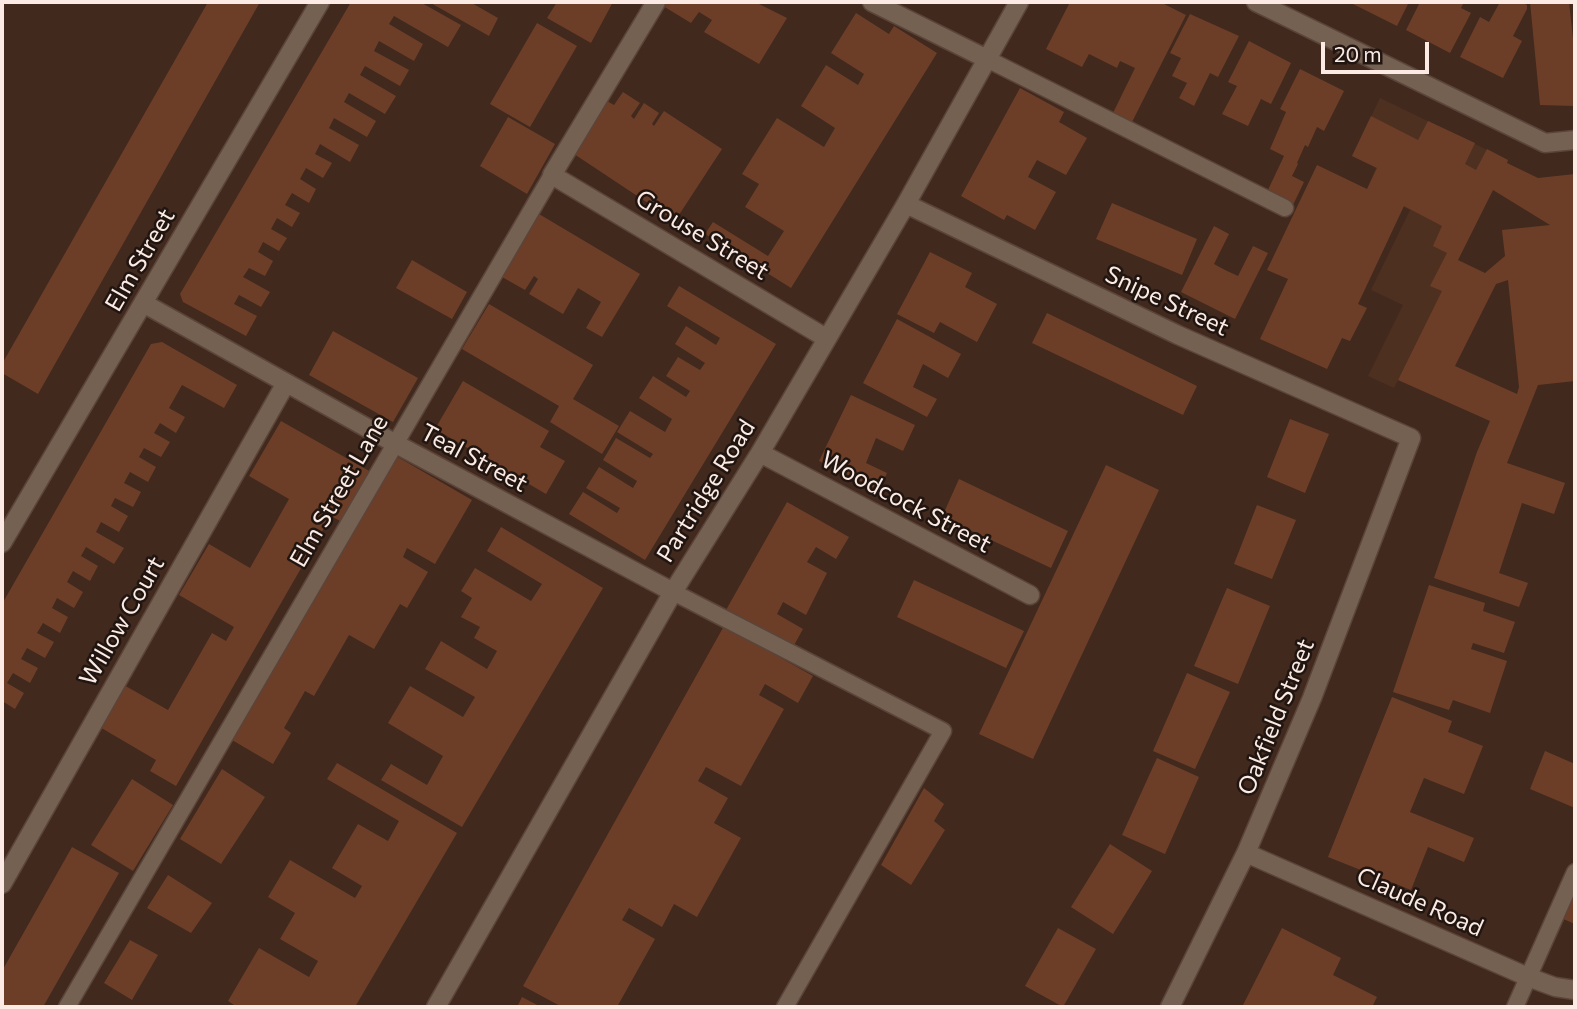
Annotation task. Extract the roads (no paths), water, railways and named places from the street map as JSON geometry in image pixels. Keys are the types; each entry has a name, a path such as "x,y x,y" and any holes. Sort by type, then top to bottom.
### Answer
{"street":[{"name":"Elm Street","path":"2,543 320,2"},
{"name":"Elm Street Lane","path":"552,175 656,2"},
{"path":"872,2 987,59"},
{"name":"Partridge Road","path":"436,1007 673,592 760,453 906,204 1019,2"},
{"path":"1256,2 1545,144 1575,140"},
{"name":"Grouse Street","path":"552,175 826,338"},
{"name":"Snipe Street","path":"906,204 1178,335 1411,438"},
{"name":"Teal Street","path":"143,303 396,444 673,592"},
{"name":"Willow Court","path":"2,884 286,383"},
{"name":"Oakfield Street","path":"1170,1007 1247,853 1312,698 1411,438"},
{"name":"Woodcock Street","path":"760,453 1030,595"},
{"name":"Claude Road","path":"1247,853 1528,977 1555,987 1575,990"}],"lane":[{"path":"987,59 1285,208"},
{"name":"Elm Street Lane","path":"67,1007 552,175"},
{"path":"673,592 943,731 785,1007"},
{"path":"1515,1007 1575,872"}]}
